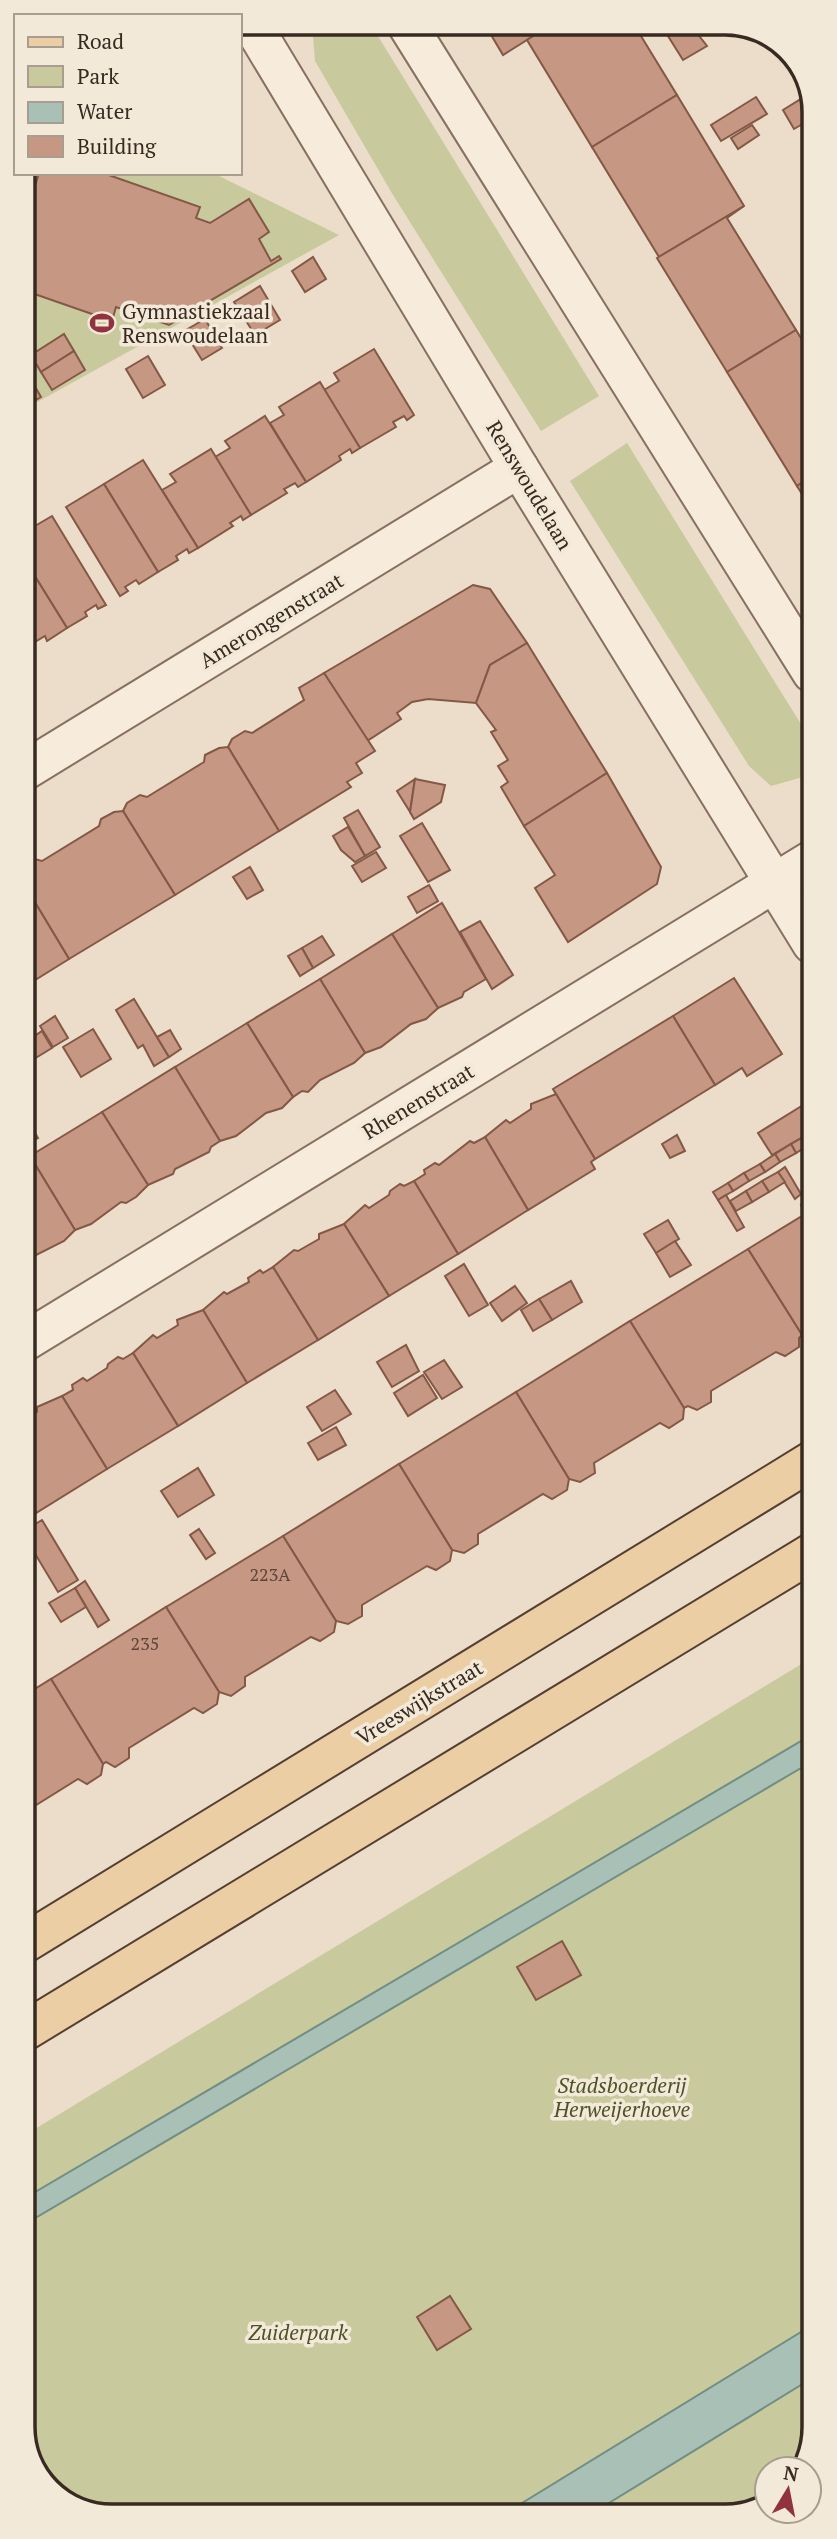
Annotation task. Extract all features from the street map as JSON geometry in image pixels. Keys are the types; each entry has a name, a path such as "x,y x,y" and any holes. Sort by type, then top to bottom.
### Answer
{"main road":[{"name":"Vreeswijkstraat","path":"35,1937 802,1468"},
{"path":"35,2025 802,1559"}],"street":[{"name":"Renswoudelaan","path":"258,35 519,468 802,928"},
{"path":"413,35 802,657"},
{"name":"Amerongenstraat","path":"35,764 519,468"},
{"name":"Rhenenstraat","path":"35,1335 802,866"}],"green space":[{"path":"377,35 599,396 541,431 393,195 315,61 313,36"},
{"name":"Gymnastiekzaal Renswoudelaan","path":"35,175 217,175 339,235 35,403"},
{"path":"627,443 802,726 802,777 771,786 749,766 570,481"},
{"path":"802,1664 802,1740 35,2192 35,2129"},
{"path":"802,1767 801,2442 797,2455 753,2455 753,2499 725,2504 107,2504 82,2498 54,2478 43,2461 35,2427 35,2218"}],"water":[{"path":"802,1740 802,1767 35,2218 35,2192"},
{"path":"802,2331 802,2384 607,2504 520,2504"}],"building":[{"path":"491,35 535,35 503,55"},
{"path":"535,35 640,35 677,95 592,147 527,40"},
{"path":"698,35 707,46 683,60 668,36"},
{"path":"677,95 744,206 659,257 592,147"},
{"path":"756,97 767,114 721,141 711,125"},
{"path":"800,99 802,124 794,129 783,110"},
{"path":"752,125 759,135 738,149 731,138"},
{"name":"Gymnastiekzaal Renswoudelaan","path":"38,175 109,175 200,207 196,218 210,223 249,199 269,232 259,239 271,261 279,256 281,259 169,325 116,307 112,321 35,294 35,186"},
{"path":"744,206 727,218 796,330 727,372 657,258"},
{"path":"313,257 326,279 305,292 292,271"},
{"path":"260,286 280,320 255,335 234,302"},
{"path":"205,319 222,348 202,360 184,331"},
{"path":"796,330 802,340 802,483 797,486 727,372"},
{"path":"64,334 74,351 41,372 35,362 35,352"},
{"path":"374,349 414,415 407,420 404,416 393,422 396,427 360,448 324,390 339,381 334,373"},
{"path":"74,351 85,370 52,390 41,372"},
{"path":"148,356 165,385 143,398 126,369"},
{"path":"320,382 360,448 352,453 350,449 339,456 341,460 306,482 270,423 284,415 279,407"},
{"path":"35,387 41,397 35,401"},
{"path":"265,416 306,482 298,487 295,483 284,489 287,493 251,515 215,457 230,448 225,441"},
{"path":"211,449 251,515 243,520 241,516 230,523 233,526 198,548 162,490 176,482 170,474"},
{"path":"143,460 198,548 189,553 187,549 176,556 178,560 158,572 104,484"},
{"path":"104,484 158,572 139,584 136,580 125,587 128,591 120,596 66,507"},
{"path":"52,516 106,605 98,609 96,605 85,612 87,616 67,628 35,576 35,526"},
{"path":"35,576 67,628 47,641 45,636 35,642"},
{"path":"473,585 490,589 527,643 490,665 476,703 428,699 412,702 397,713 401,719 367,741 324,673"},
{"path":"527,643 607,773 524,826 501,787 508,782 498,766 508,760 491,732 496,730 476,703 490,665"},
{"path":"324,673 375,751 356,763 362,773 347,782 351,787 279,831 228,747 232,739 245,731 252,733 304,700 299,688"},
{"path":"228,747 279,831 175,895 123,811 127,803 140,795 147,797 204,762 205,755"},
{"path":"607,773 661,867 657,884 568,942 535,888 555,875 524,826"},
{"path":"415,779 410,812 397,791"},
{"path":"415,779 445,785 441,802 414,819 410,812"},
{"path":"358,810 380,847 365,856 344,818"},
{"path":"123,811 175,895 69,959 35,902 35,859 42,861 99,826 101,819 114,812"},
{"path":"422,823 450,870 428,882 400,836"},
{"path":"348,827 365,856 355,862 341,850 333,836"},
{"path":"376,852 386,868 362,882 352,866"},
{"path":"250,867 263,890 247,899 233,877"},
{"path":"429,885 438,901 417,913 408,897"},
{"path":"35,902 69,959 35,980"},
{"path":"442,903 486,979 464,992 462,997 438,1008 392,934"},
{"path":"480,921 513,975 492,989 460,932"},
{"path":"392,934 438,1008 426,1019 411,1024 381,1047 365,1053 320,979"},
{"path":"322,936 334,955 313,968 302,948"},
{"path":"302,948 313,968 300,976 288,956"},
{"path":"734,978 782,1054 747,1076 742,1068 715,1085 673,1016"},
{"path":"320,979 365,1053 354,1063 320,1080 308,1092 302,1091 293,1097 247,1023"},
{"path":"134,999 169,1057 154,1066 143,1045 138,1048 116,1010"},
{"path":"55,1016 68,1038 53,1047 40,1026"},
{"path":"673,1016 715,1085 595,1159 553,1089"},
{"path":"247,1023 293,1097 282,1108 266,1113 236,1136 220,1141 175,1067"},
{"path":"93,1029 111,1059 81,1077 63,1047"},
{"path":"170,1030 181,1049 169,1057 157,1037"},
{"path":"42,1031 52,1048 35,1058 35,1036"},
{"path":"175,1067 220,1141 211,1147 209,1152 175,1169 173,1174 148,1185 102,1112"},
{"path":"556,1094 595,1159 591,1162 595,1169 528,1210 485,1137 506,1120 510,1123 531,1109 531,1104"},
{"path":"802,1106 802,1137 772,1155 758,1133"},
{"path":"102,1112 148,1185 136,1197 126,1203 121,1202 91,1224 75,1230 35,1164 35,1153"},
{"path":"677,1135 685,1151 670,1158 662,1144"},
{"path":"485,1137 528,1210 458,1254 414,1181 425,1174 424,1170 435,1163 439,1165 470,1141 474,1143"},
{"path":"802,1138 802,1149 796,1153 791,1144"},
{"path":"791,1144 796,1153 780,1162 775,1154"},
{"path":"775,1154 780,1162 765,1172 760,1164"},
{"path":"35,1164 75,1230 64,1241 35,1256"},
{"path":"760,1164 765,1172 749,1181 744,1173"},
{"path":"785,1167 801,1194 795,1199 778,1172"},
{"path":"778,1172 785,1182 769,1192 762,1181"},
{"path":"744,1173 749,1181 733,1191 728,1183"},
{"path":"414,1181 458,1254 389,1296 344,1224 365,1205 369,1208 400,1184 404,1186"},
{"path":"762,1181 769,1192 752,1202 746,1191"},
{"path":"728,1183 733,1191 718,1200 713,1192"},
{"path":"746,1191 752,1202 736,1211 730,1201"},
{"path":"726,1195 744,1227 737,1231 718,1200"},
{"path":"802,1216 802,1335 748,1249"},
{"path":"668,1220 679,1239 656,1253 644,1234"},
{"path":"344,1224 389,1296 318,1340 273,1267 294,1250 298,1251 319,1239 319,1234"},
{"path":"675,1241 691,1265 670,1277 656,1253"},
{"path":"748,1249 802,1335 799,1338 799,1347 785,1356 776,1352 711,1391 711,1402 697,1410 688,1406 684,1408 630,1321"},
{"path":"464,1264 488,1305 469,1316 445,1276"},
{"path":"273,1267 318,1340 247,1383 203,1310 224,1292 227,1294 249,1282 248,1278 260,1270 263,1273"},
{"path":"571,1281 582,1302 552,1320 539,1299"},
{"path":"515,1286 527,1303 502,1321 490,1303"},
{"path":"539,1299 552,1320 533,1331 521,1310"},
{"path":"203,1310 247,1383 178,1426 133,1353 153,1335 157,1338 178,1325 177,1320"},
{"path":"630,1321 684,1408 683,1419 669,1428 660,1423 594,1463 595,1473 580,1482 569,1479 516,1392"},
{"path":"406,1345 419,1371 392,1387 377,1362"},
{"path":"133,1353 178,1426 107,1469 62,1396 73,1390 72,1385 83,1378 87,1381 118,1357 123,1359"},
{"path":"444,1360 462,1387 442,1399 424,1372"},
{"path":"423,1375 437,1398 408,1416 394,1393"},
{"path":"335,1390 351,1414 322,1431 307,1407"},
{"path":"516,1392 569,1479 567,1490 552,1499 543,1494 478,1534 478,1544 464,1553 452,1550 399,1464"},
{"path":"62,1396 107,1469 36,1513 35,1413 37,1407"},
{"path":"336,1427 346,1445 318,1460 308,1443"},
{"path":"399,1464 452,1550 450,1561 436,1570 427,1566 362,1605 362,1616 348,1624 336,1621 283,1536"},
{"path":"198,1468 214,1495 178,1517 161,1491"},
{"path":"42,1520 78,1580 58,1592 35,1554 35,1524"},
{"path":"199,1529 215,1553 206,1559 190,1535"},
{"path":"283,1536 336,1621 334,1632 320,1641 311,1637 245,1677 245,1686 231,1696 219,1692 166,1607"},
{"path":"85,1581 109,1620 98,1627 75,1588"},
{"path":"75,1588 86,1607 61,1622 49,1603"},
{"path":"166,1607 219,1692 217,1704 203,1713 194,1708 129,1748 129,1758 115,1767 106,1762 103,1764 51,1679"},
{"path":"51,1679 103,1764 101,1775 87,1784 78,1779 35,1806 35,1689"},
{"path":"562,1941 581,1975 536,2000 517,1967"},
{"path":"450,2296 471,2329 437,2350 417,2317"}],"place":[{"name":"Gymnastiekzaal Renswoudelaan","path":"102,323"}],"park label":[{"name":"Stadsboerderij Herweijerhoeve","path":"622,2097"},
{"name":"Zuiderpark","path":"298,2332"}]}
